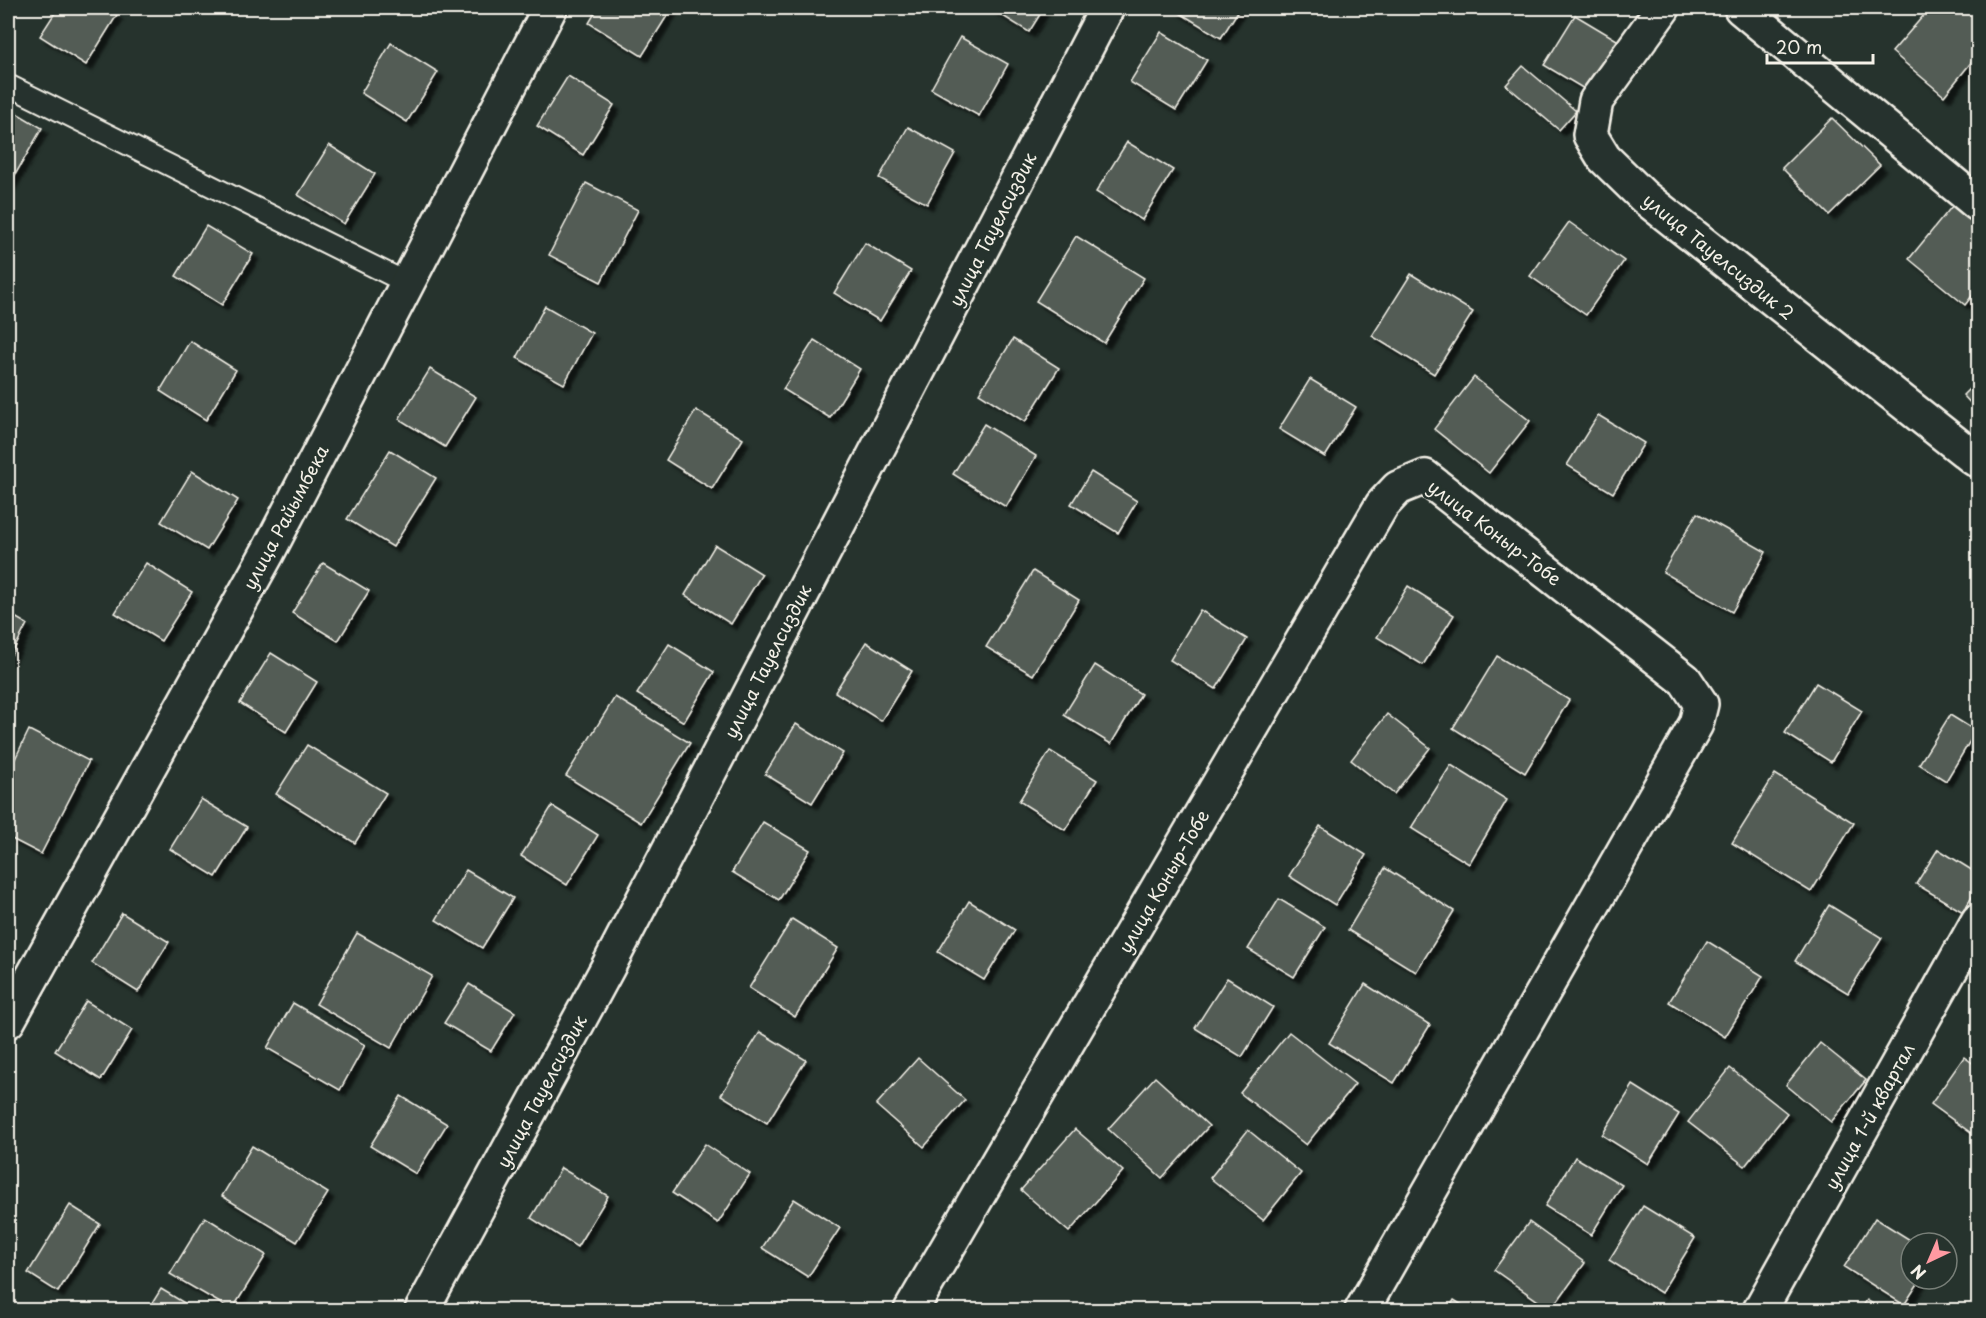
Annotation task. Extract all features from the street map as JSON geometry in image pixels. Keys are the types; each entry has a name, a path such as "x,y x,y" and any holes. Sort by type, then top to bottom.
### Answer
{"street":[{"name":"улица Райымбека","path":"8,1021 268,552 550,8"},
{"name":"улица Тауелсиздик","path":"422,1311 614,956 1107,8"},
{"name":"улица Тауелсиздик 2","path":"1663,8 1596,101 1590,135 1604,158 1644,197 1975,459"},
{"path":"1741,8 1978,204"},
{"name":"улица Коныр-Тобе","path":"911,1311 1382,505 1398,488 1425,477 1685,680 1701,704 1696,724 1362,1311"},
{"name":"улица 1-й квартал","path":"1760,1311 1978,921"}],"lane":[{"path":"8,85 407,284"}],"building":[{"path":"58,8 106,8 117,15 86,65 40,36"},
{"path":"598,8 672,8 642,56 589,23"},
{"path":"990,8 1044,8 1029,32"},
{"path":"1177,8 1240,8 1221,38 1175,10"},
{"path":"1930,8 1978,8 1978,54 1944,96 1892,52"},
{"path":"1575,15 1622,43 1591,93 1544,65"},
{"path":"1161,32 1207,60 1176,110 1130,82"},
{"path":"960,37 1008,64 979,116 931,89"},
{"path":"391,43 438,72 407,122 361,93"},
{"path":"1523,66 1576,111 1559,130 1506,85"},
{"path":"568,76 614,105 583,155 537,126"},
{"path":"8,108 42,128 8,187"},
{"path":"1832,118 1880,165 1829,215 1782,168"},
{"path":"908,127 955,153 927,204 879,178"},
{"path":"1127,142 1173,170 1142,220 1096,192"},
{"path":"329,145 375,174 344,224 298,195"},
{"path":"586,183 638,210 601,282 549,255"},
{"path":"1957,200 1978,218 1978,288 1965,305 1909,259"},
{"path":"1569,222 1624,261 1586,315 1530,276"},
{"path":"206,226 253,254 222,305 176,276"},
{"path":"1076,236 1144,278 1104,343 1036,301"},
{"path":"865,243 911,271 880,321 834,293"},
{"path":"1411,274 1473,312 1434,374 1372,336"},
{"path":"545,306 592,333 564,384 517,358"},
{"path":"1013,339 1059,368 1025,422 979,393"},
{"path":"814,340 860,369 830,418 783,389"},
{"path":"190,341 236,370 206,420 160,391"},
{"path":"430,369 476,397 445,447 399,419"},
{"path":"1474,377 1530,421 1489,473 1434,429"},
{"path":"1310,379 1356,407 1325,457 1279,429"},
{"path":"1978,380 1978,411 1963,395"},
{"path":"696,410 743,439 712,489 666,460"},
{"path":"1598,415 1644,443 1613,493 1567,465"},
{"path":"984,424 1036,456 1006,507 953,474"},
{"path":"390,450 436,478 393,547 347,519"},
{"path":"192,471 238,500 207,550 161,522"},
{"path":"1091,472 1137,501 1118,533 1071,504"},
{"path":"1697,513 1766,552 1732,612 1663,572"},
{"path":"715,545 762,574 731,624 685,595"},
{"path":"146,563 192,592 161,641 115,613"},
{"path":"323,563 369,591 338,641 292,613"},
{"path":"1033,571 1079,600 1033,675 986,647"},
{"path":"1408,586 1454,615 1423,665 1377,637"},
{"path":"1200,610 1247,639 1216,689 1170,660"},
{"path":"8,613 27,624 8,661"},
{"path":"866,642 912,671 881,721 835,692"},
{"path":"669,644 714,672 684,722 637,694"},
{"path":"271,653 317,682 286,732 240,703"},
{"path":"1497,656 1569,700 1525,773 1453,728"},
{"path":"1095,665 1141,694 1111,744 1064,715"},
{"path":"1816,683 1862,711 1831,762 1785,733"},
{"path":"615,697 690,743 641,823 566,776"},
{"path":"1387,714 1430,748 1394,794 1351,760"},
{"path":"1950,715 1976,731 1946,781 1919,764"},
{"path":"796,724 843,753 812,803 765,774"},
{"path":"29,730 89,761 41,854 8,837 8,755 15,759"},
{"path":"307,745 386,793 355,843 276,794"},
{"path":"1050,751 1097,780 1065,830 1019,801"},
{"path":"1451,765 1507,800 1469,864 1411,828"},
{"path":"1775,774 1854,823 1811,892 1732,843"},
{"path":"201,799 247,827 216,877 170,849"},
{"path":"552,806 598,835 567,885 521,856"},
{"path":"763,822 810,850 779,900 732,872"},
{"path":"1320,826 1366,855 1335,905 1289,876"},
{"path":"1938,849 1978,874 1978,887 1963,912 1916,884"},
{"path":"1385,868 1454,911 1416,972 1348,930"},
{"path":"466,870 513,898 482,948 436,920"},
{"path":"1279,899 1325,927 1294,977 1248,949"},
{"path":"969,901 1015,930 984,980 938,952"},
{"path":"1829,905 1882,938 1848,993 1795,961"},
{"path":"122,913 169,942 138,992 92,963"},
{"path":"792,919 838,948 795,1017 749,988"},
{"path":"357,933 432,976 391,1048 316,1004"},
{"path":"1707,941 1763,976 1725,1037 1669,1002"},
{"path":"1227,978 1273,1007 1242,1057 1195,1028"},
{"path":"469,984 515,1012 491,1051 444,1023"},
{"path":"1365,984 1430,1025 1394,1083 1329,1043"},
{"path":"86,1001 132,1030 101,1080 55,1051"},
{"path":"293,1003 365,1045 340,1090 267,1048"},
{"path":"760,1032 806,1060 767,1123 721,1095"},
{"path":"1289,1032 1355,1084 1306,1145 1240,1093"},
{"path":"1820,1043 1866,1080 1831,1122 1786,1085"},
{"path":"1964,1057 1978,1067 1978,1138 1931,1104"},
{"path":"918,1058 965,1100 924,1147 876,1105"},
{"path":"1730,1068 1787,1113 1745,1166 1688,1122"},
{"path":"1155,1077 1209,1126 1162,1178 1108,1129"},
{"path":"1633,1085 1679,1114 1648,1164 1602,1135"},
{"path":"401,1096 447,1124 416,1174 370,1146"},
{"path":"1075,1129 1123,1171 1069,1232 1021,1190"},
{"path":"1248,1130 1301,1173 1263,1220 1210,1178"},
{"path":"705,1144 750,1174 718,1223 672,1193"},
{"path":"252,1146 328,1193 297,1242 222,1196"},
{"path":"1575,1157 1622,1185 1591,1235 1545,1206"},
{"path":"561,1168 608,1196 577,1247 531,1218"},
{"path":"794,1199 840,1228 808,1277 762,1248"},
{"path":"70,1205 100,1224 58,1292 28,1273"},
{"path":"1643,1206 1695,1238 1661,1293 1609,1260"},
{"path":"205,1217 266,1255 232,1310 170,1274"},
{"path":"1875,1218 1899,1233 1899,1291 1913,1291 1904,1305 1844,1267"},
{"path":"1529,1222 1585,1263 1551,1310 1494,1270"},
{"path":"161,1289 196,1310 148,1310"},
{"path":"1454,1300 1470,1310 1448,1310"},
{"path":"1867,1300 1882,1310 1860,1310"}]}
